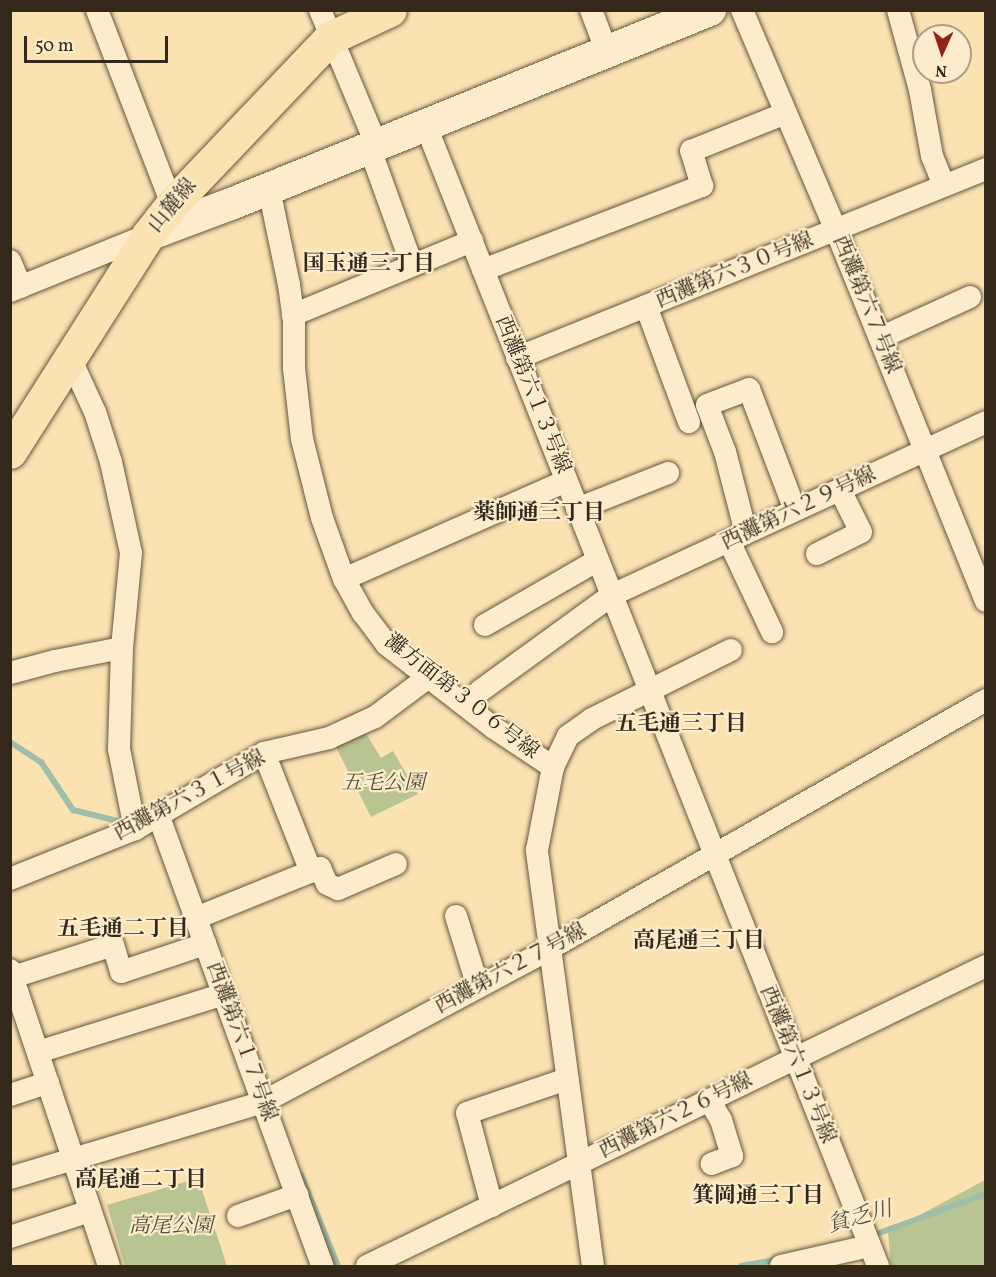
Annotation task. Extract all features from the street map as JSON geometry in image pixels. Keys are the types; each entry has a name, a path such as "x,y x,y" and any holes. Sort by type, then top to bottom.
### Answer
{"main road":[{"name":"山麓線","path":"10,452 148,235 325,24 390,10"}],"street":[{"path":"97,10 172,204"},
{"path":"591,10 607,52"},
{"path":"10,261 16,289 710,10"},
{"name":"西灘第六７号線","path":"742,10 836,230 984,593"},
{"path":"898,10 921,90 932,156 944,186"},
{"path":"325,24 373,147 412,265"},
{"path":"483,270 702,186 691,152 786,113"},
{"name":"西灘第六１３号線","path":"426,126 873,1256"},
{"name":"西灘第六３０号線","path":"517,358 986,169"},
{"name":"灘方面第３０６号線","path":"269,189 293,315 294,368 302,439 322,518 344,579 363,613 386,644 494,728 553,766"},
{"path":"293,315 472,241"},
{"path":"880,338 970,297"},
{"path":"646,306 689,422"},
{"path":"70,358 95,412 111,462 132,553 122,648 119,748 135,829"},
{"path":"772,632 738,537 725,452 707,405 749,389 795,510"},
{"name":"西灘第六２９号線","path":"480,691 612,595 986,422"},
{"path":"578,508 669,473"},
{"path":"344,579 566,481"},
{"path":"817,554 861,532 840,490"},
{"path":"484,625 598,560"},
{"path":"10,673 55,661 122,648"},
{"path":"593,1266 537,850 553,766 568,736 592,719 731,650"},
{"name":"西灘第六３１号線","path":"10,879 135,829 159,817 264,753 329,738 375,717 430,676"},
{"name":"西灘第六２７号線","path":"10,1178 263,1102 549,950 986,700"},
{"path":"264,753 311,872"},
{"name":"西灘第六１７号線","path":"159,817 322,1266"},
{"path":"196,918 320,868 327,884 338,889 396,864"},
{"path":"456,916 478,987"},
{"path":"109,1266 38,1052 16,1003 12,974 112,945 121,972 206,944"},
{"name":"西灘第六２６号線","path":"368,1266 986,966"},
{"path":"38,1052 224,994"},
{"path":"492,1206 467,1113 567,1079"},
{"path":"10,1095 48,1083"},
{"path":"709,1100 721,1120 732,1155 711,1164"},
{"path":"238,1216 297,1196"},
{"path":"10,1237 90,1211"},
{"path":"781,1266 873,1256"}],"green space":[{"name":"五毛公園","path":"364,730 381,758 393,751 418,794 371,817 335,745"},
{"name":"高尾公園","path":"198,1178 227,1266 125,1266 107,1205"},
{"path":"985,1180 985,1266 891,1266 888,1232"}],"waterway":[{"path":"10,742 41,762 73,810 122,822"},
{"path":"301,1175 338,1266"},
{"name":"貧乏川","path":"871,1236 986,1194"},
{"name":"貧乏川","path":"741,1266 779,1259"}],"district":[{"name":"国玉通三丁目","path":"369,265"},
{"name":"薬師通三丁目","path":"539,514"},
{"name":"五毛通三丁目","path":"681,725"},
{"name":"五毛通二丁目","path":"123,930"},
{"name":"高尾通三丁目","path":"699,942"},
{"name":"高尾通二丁目","path":"141,1181"},
{"name":"箕岡通三丁目","path":"758,1197"}]}
